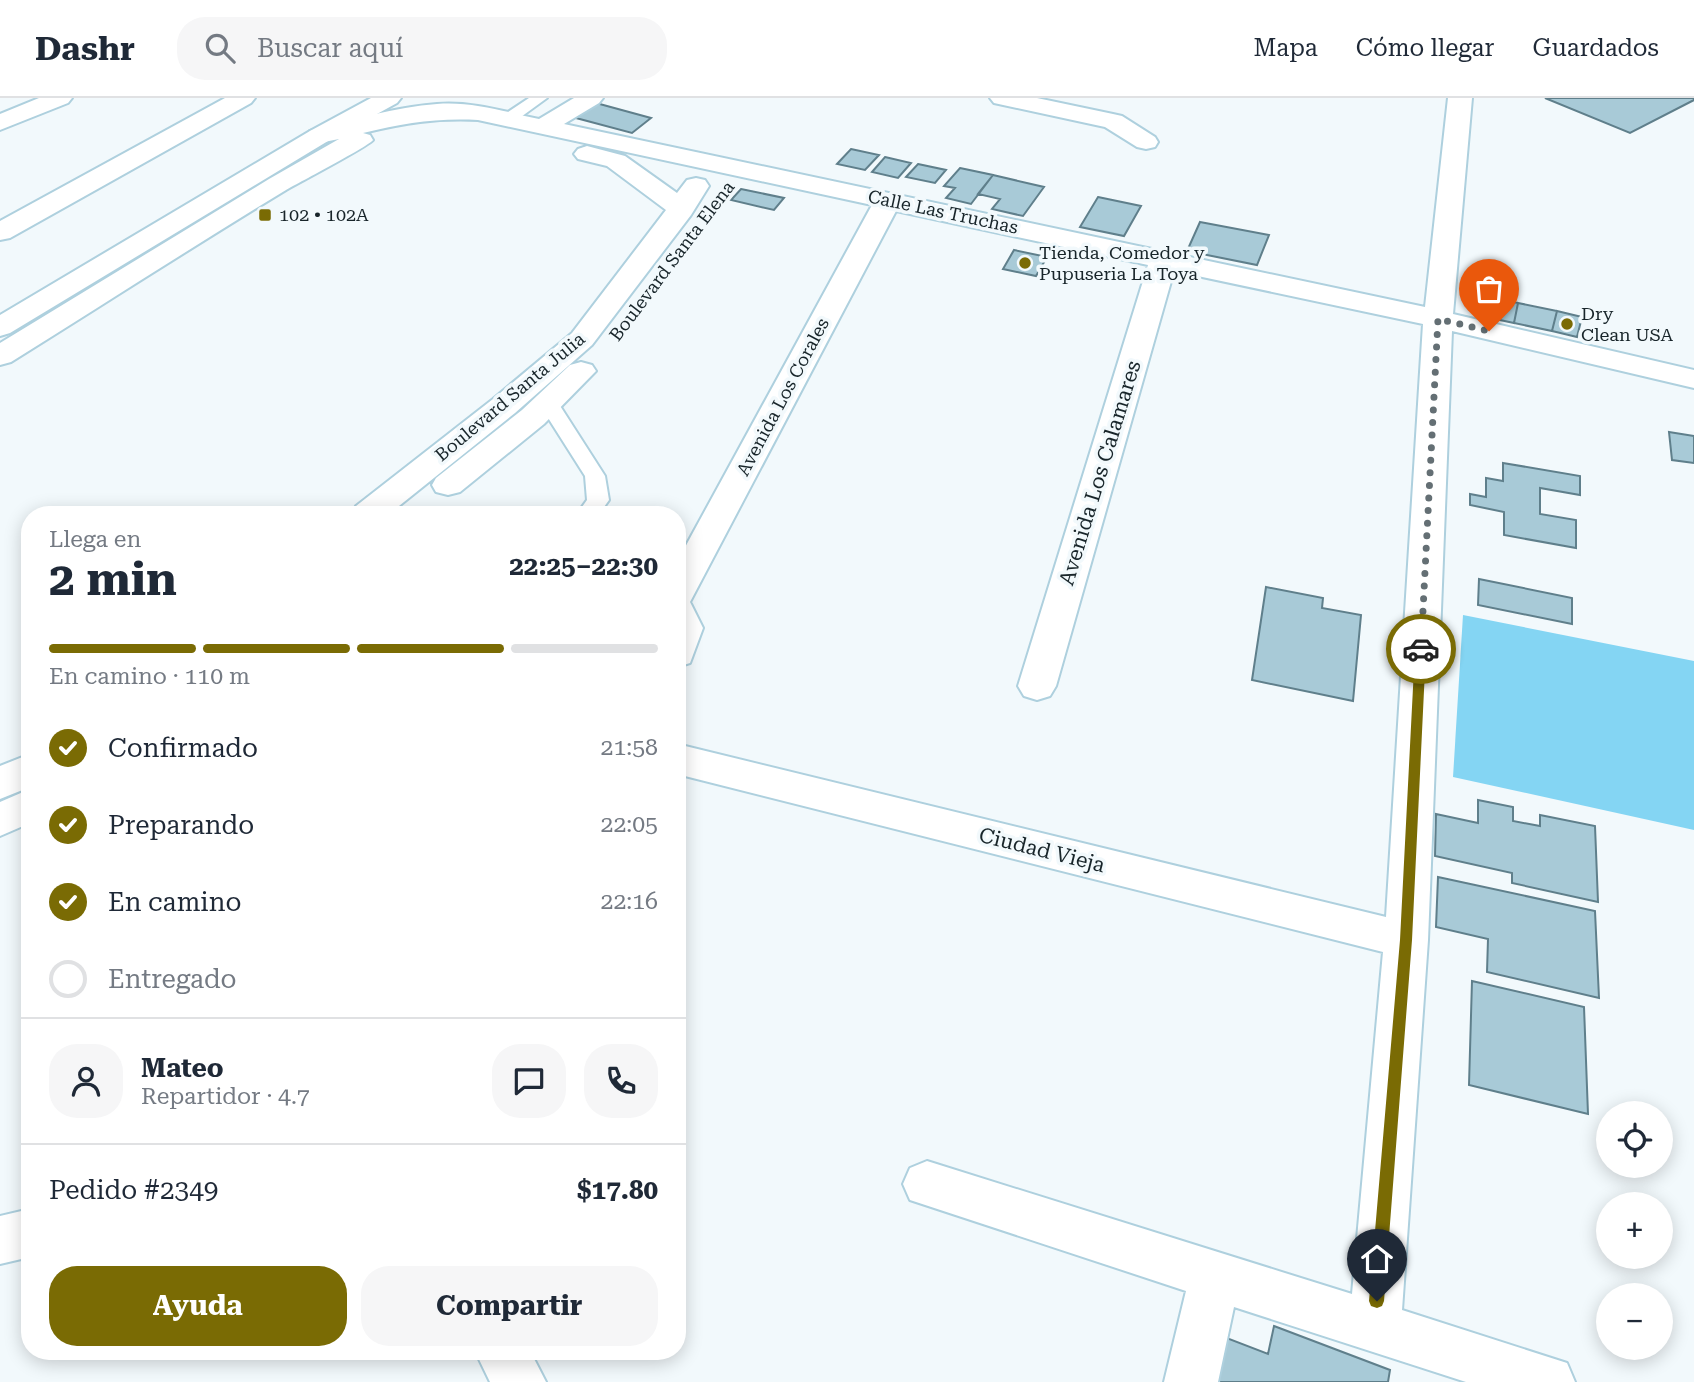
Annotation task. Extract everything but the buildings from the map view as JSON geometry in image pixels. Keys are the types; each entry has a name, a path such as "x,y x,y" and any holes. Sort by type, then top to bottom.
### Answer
{"main road":[{"path":"0,123 61,98"},
{"path":"0,232 243,98"},
{"path":"4,325 319,136 389,98"},
{"path":"542,127 591,98"},
{"path":"1002,98 1114,121 1146,142"},
{"path":"1375,1326 1406,940 1438,319 1460,98"},
{"name":"Calle Las Truchas","path":"319,136 404,116 472,105 508,119 625,153 682,209"},
{"name":"Calle Las Truchas","path":"0,356 278,184 348,144 402,127 465,125 625,153 710,164 888,200 1438,319 1694,379"},
{"name":"Boulevard Santa Julia","path":"378,506 504,406 582,339 682,209 710,164"},
{"name":"Boulevard Santa Elena","path":"421,506 548,402 606,347 741,170"},
{"name":"Avenida Los Corales","path":"686,578 888,200"},
{"path":"90,302 127,250"},
{"name":"Avenida Los Calamares","path":"1037,686 1163,260"},
{"name":"Ciudad Vieja","path":"686,761 1406,940"},
{"path":"0,784 21,774"},
{"path":"0,820 21,809"},
{"path":"927,1184 1548,1382"},
{"path":"0,1240 21,1235"},
{"path":"1191,1382 1215,1276"},
{"path":"506,1360 519,1382"}],"lane":[{"path":"508,119 539,98"},
{"path":"548,402 595,476 598,500 594,506"}],"shaded area":[{"path":"1463,615 1694,661 1694,830 1453,777"}],"way so far":[{"path":"1421,649 1438,319 1489,331"}],"place":[{"name":"102 • 102A","path":"265,215"},
{"name":"Tienda, Comedor y Pupuseria La Toya","path":"1025,263"},
{"name":"Dry Clean USA","path":"1567,324"}],"route":[{"path":"1377,1301 1406,940 1421,649"}]}
